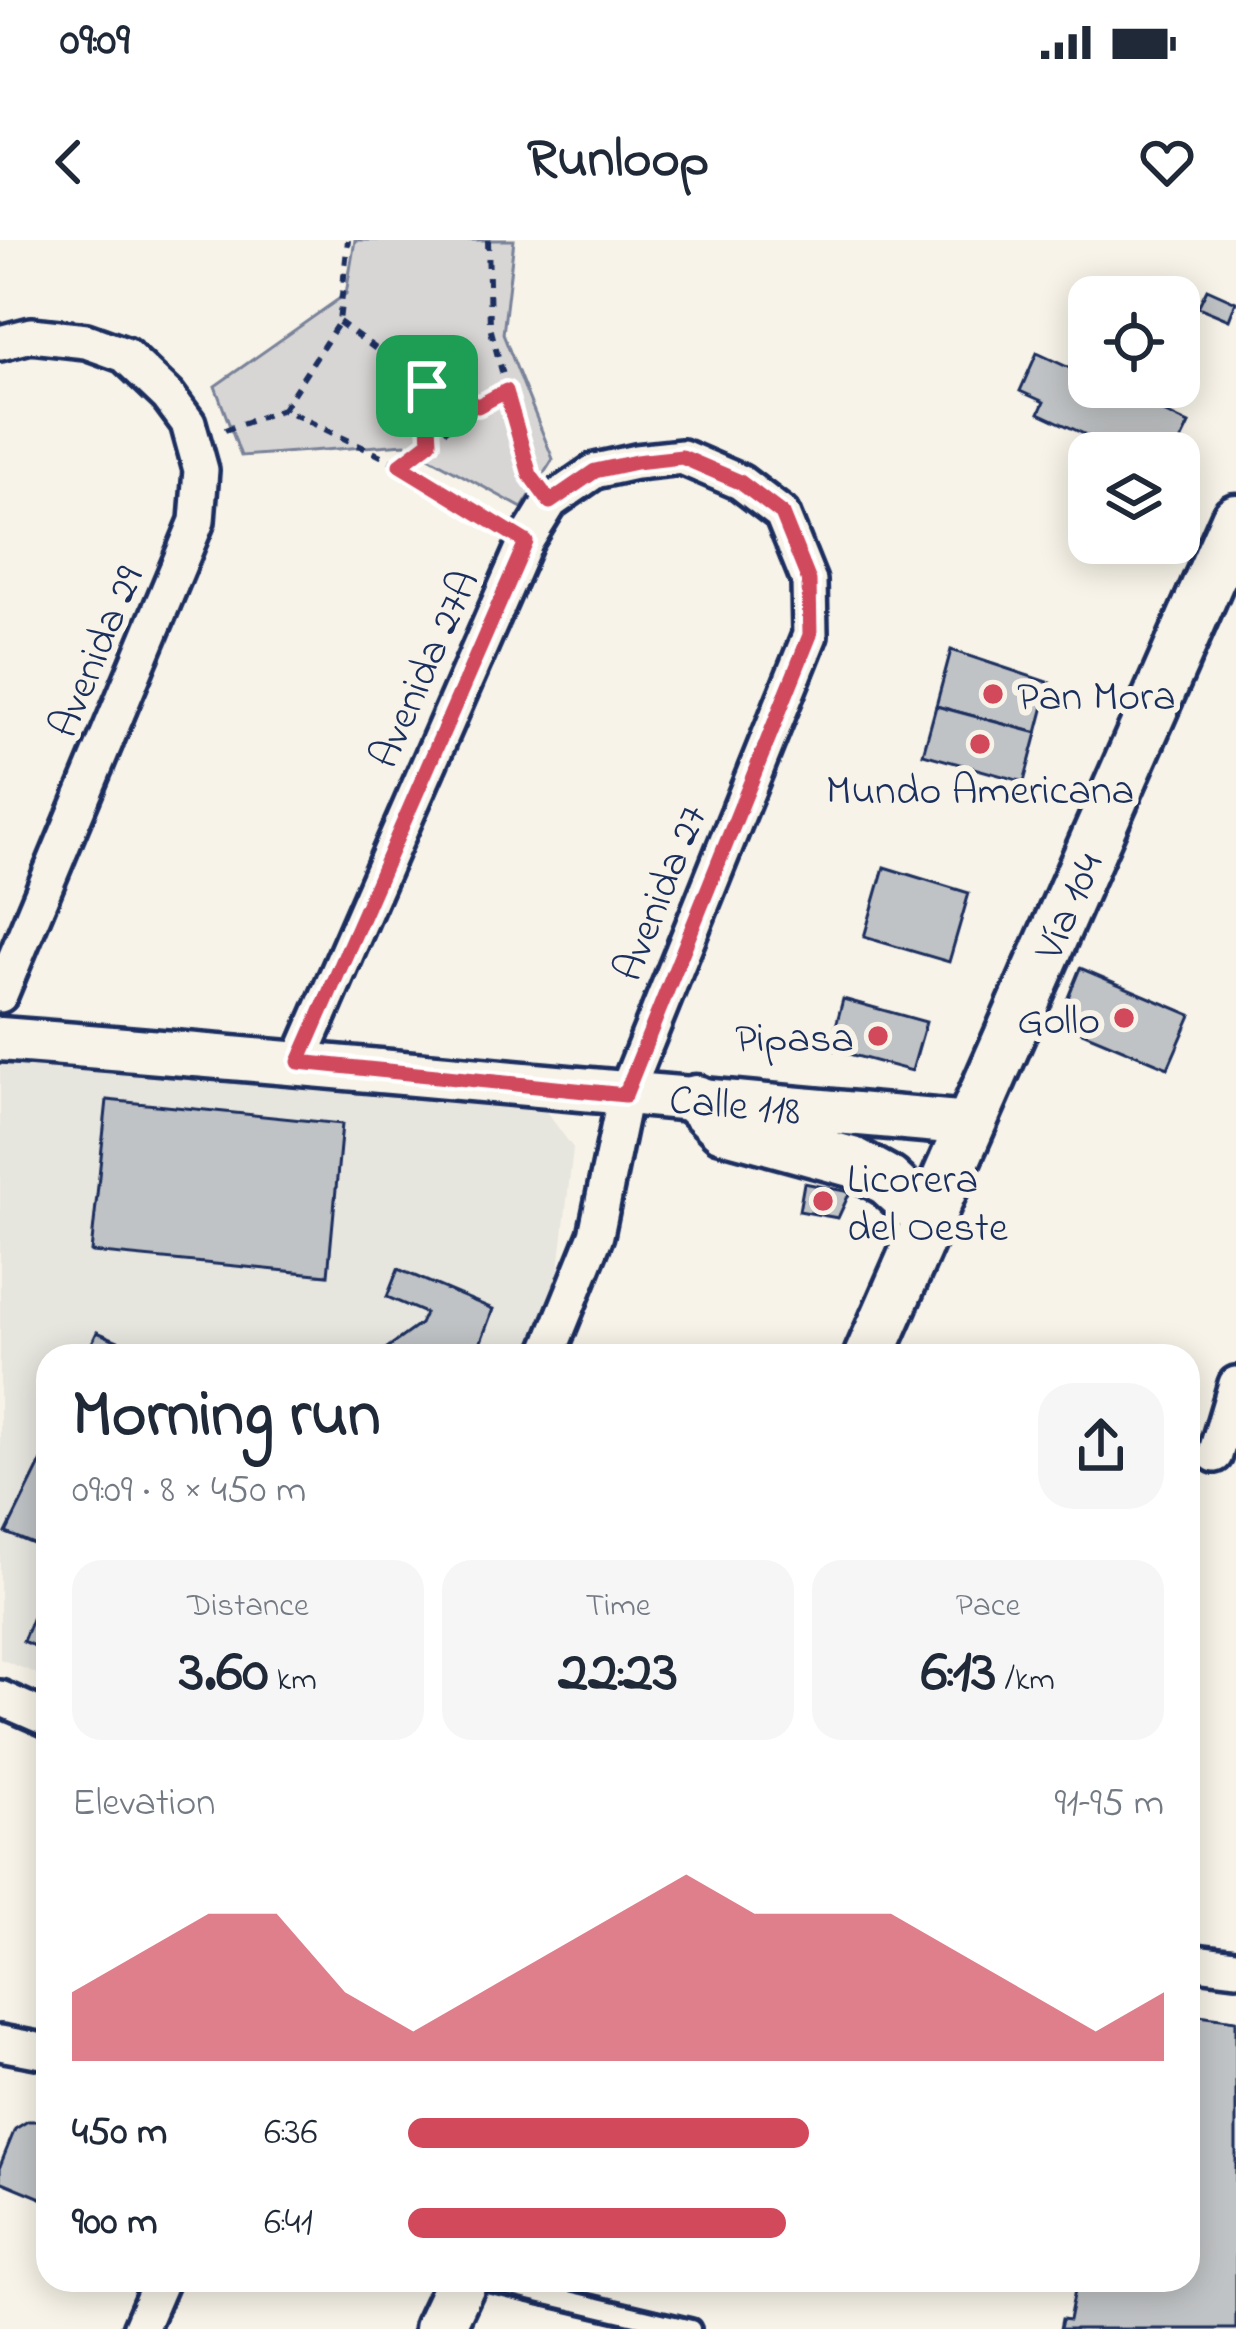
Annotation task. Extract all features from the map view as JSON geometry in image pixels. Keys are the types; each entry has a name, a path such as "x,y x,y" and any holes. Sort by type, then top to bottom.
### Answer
{"main road":[{"name":"Vía 104","path":"874,1344 1236,519"},
{"path":"695,1100 724,1127 855,1163 888,1181 929,1219"},
{"path":"439,2329 456,2292"}],"street":[{"name":"Avenida 29","path":"0,343 32,334 86,340 124,355 168,396 188,423 201,470 197,521 0,995"},
{"name":"Avenida 27A","path":"299,1062 526,542 550,502 595,471 682,457 740,482"},
{"name":"Avenida 27","path":"552,1344 596,1234 625,1095 810,635 809,581 782,514 740,482"},
{"name":"Calle 118","path":"0,1039 971,1124"},
{"path":"1213,1454 1236,1384"},
{"path":"0,1698 36,1714"},
{"path":"1200,1962 1236,1967"},
{"path":"1,2045 36,2050"},
{"path":"140,2329 156,2292"}],"lane":[{"path":"534,2292 691,2329"}],"path":[{"path":"284,410 339,322 348,240"},
{"path":"488,240 490,328 530,475 550,502"},
{"path":"339,322 427,386 478,406"},
{"path":"427,386 430,442"},
{"path":"400,465 478,406 506,391"},
{"path":"193,442 284,410 400,465 526,542"}],"shaded area":[{"path":"355,240 514,240 503,334 553,459 522,508 405,444 241,456 215,386 346,294"},
{"path":"0,1060 539,1102 573,1148 559,1269 531,1344 36,1344 36,1673 0,1659"}],"building":[{"path":"1207,289 1236,302 1229,320 1200,308"},
{"path":"1037,353 1068,367 1068,408 1155,408 1189,424 1185,432 1080,432 1039,413 1044,402 1020,391"},
{"name":"Pan Mora","path":"951,650 1050,683 1037,733 936,706"},
{"name":"Mundo Americana","path":"936,706 1037,733 1024,782 923,754"},
{"path":"884,867 969,893 949,962 864,937"},
{"name":"Gollo","path":"1080,968 1191,1015 1168,1068 1058,1022"},
{"name":"Pipasa","path":"843,999 926,1022 912,1071 830,1049"},
{"path":"107,1100 342,1124 328,1275 91,1252"},
{"name":"Licorera del Oeste","path":"804,1183 850,1192 838,1218 799,1211"},
{"path":"398,1269 493,1309 480,1344 392,1344 420,1324 425,1313 387,1297"},
{"path":"97,1332 125,1344 92,1344"},
{"path":"36,1472 36,1545 6,1533"},
{"path":"36,1610 36,1647 23,1641"},
{"path":"1200,2015 1236,2020 1236,2329 1060,2329 1062,2319 1069,2320 1075,2292 1200,2292"},
{"path":"36,2121 36,2196 0,2181 0,2166 15,2129"}],"place":[{"name":"Pan Mora","path":"993,694"},
{"name":"Mundo Americana","path":"980,744"},
{"name":"Gollo","path":"1124,1018"},
{"name":"Pipasa","path":"878,1036"},
{"name":"Licorera del Oeste","path":"823,1201"}],"route":[{"path":"427,386 478,406 506,391 530,475 550,502 595,471 682,457 740,482 782,514 809,581 810,635 625,1095 299,1062 526,542 400,465 430,442 427,386"}]}
